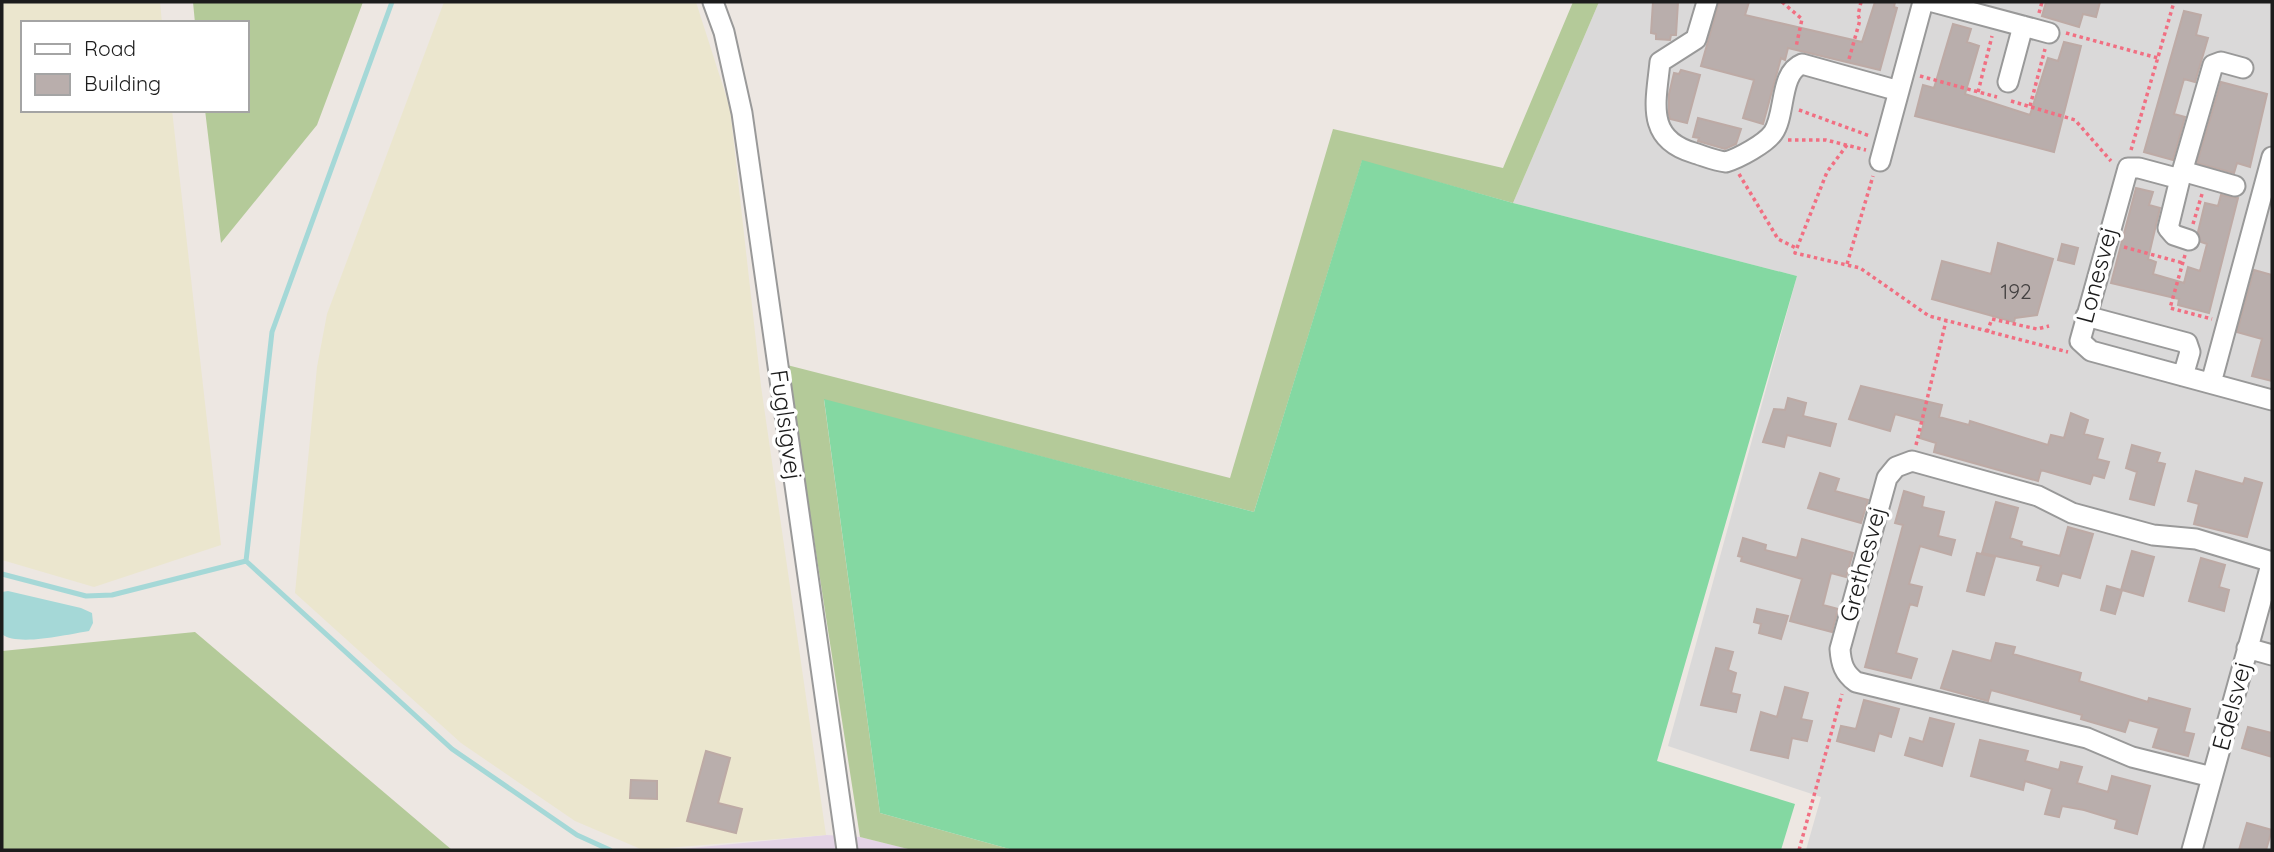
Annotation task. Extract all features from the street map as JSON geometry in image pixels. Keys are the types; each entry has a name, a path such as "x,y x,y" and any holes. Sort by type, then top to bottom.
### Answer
{"street":[{"name":"Fuglsigvej","path":"713,2 724,33 742,113 849,850"},
{"path":"1707,2 1696,39 1660,62 1656,118 1672,146 1721,161 1731,160 1773,134 1791,74 1797,66 1808,64 1845,75 1902,81"},
{"path":"1883,151 1923,2"},
{"path":"1933,2 2049,33"},
{"path":"2008,82 2022,26"},
{"path":"2189,240 2174,235 2168,228 2213,65 2221,62 2244,68"},
{"path":"2211,383 2272,157"},
{"path":"2128,169 2139,168 2206,178 2235,186"},
{"name":"Lonesvej","path":"2128,169 2085,316 2080,337 2082,346 2272,400"},
{"path":"2085,316 2187,343 2190,352 2183,376"},
{"path":"1912,461 2038,496 2072,513 2153,535 2196,539 2272,562"},
{"name":"Grethesvej","path":"1847,675 1840,662 1840,649 1887,478 1896,467 1912,461"},
{"name":"Edelsvej","path":"2192,850 2272,562"},
{"path":"2247,648 2272,655"},
{"path":"1847,675 1856,682 2087,738 2132,757 2212,777"}],"path":[{"path":"1782,2 1802,19 1793,56 1797,66"},
{"path":"1845,75 1860,20 1858,13 1861,2"},
{"path":"1978,92 1997,19"},
{"path":"2030,106 2049,33 2053,30 2158,58"},
{"path":"1902,81 1978,92 2075,120 2114,164 2128,169"},
{"path":"1783,104 1883,151"},
{"path":"1773,134 1788,140 1826,140 1883,151"},
{"path":"1847,145 1827,172 1795,254 1865,270 1924,314 2063,352 2082,346"},
{"path":"1847,264 1883,151"},
{"path":"1731,160 1778,239 1796,248"},
{"path":"2206,178 2170,308 2227,323"},
{"path":"2105,242 2183,263"},
{"path":"1987,332 1992,318 2037,329 2049,326"},
{"path":"1912,461 1946,321"},
{"path":"1799,850 1847,675"}],"shaded area":[{"path":"2,2 160,2 162,21 21,21 21,112 172,112 221,545 94,587 2,560"},
{"path":"444,2 696,2 730,108 761,386 826,835 643,850 575,821 461,743 295,593 317,367 327,314"},
{"path":"1599,2 2272,2 2272,850 1806,850 1821,797 1668,746 1797,276 1513,203"},
{"path":"826,835 860,837 912,850 670,850"}],"green space":[{"path":"193,2 363,2 317,125 221,243 205,112 248,112 248,21 195,21"},
{"path":"1573,2 1599,2 1513,203 1362,161 1254,512 824,400 880,813 1013,850 912,850 860,837 787,365 1230,478 1333,129 1503,168"},
{"path":"1362,160 1513,203 1797,276 1657,761 1795,804 1781,850 1013,850 880,813 824,399 1254,512"},
{"path":"195,632 452,850 2,850 2,651"}],"water":[{"path":"8,591 81,608 92,613 93,623 89,631 69,635 31,640 9,638 2,634 2,592"}],"building":[{"path":"1653,2 1678,2 1676,35 1671,35 1670,40 1656,39 1656,34 1651,33"},
{"path":"1719,2 1749,2 1745,15 1862,42 1875,2 1895,2 1894,7 1897,8 1880,70 1788,48 1785,60 1781,58 1763,124 1743,118 1754,80 1701,66"},
{"path":"2046,2 2100,2 2096,17 2083,14 2079,27 2042,16"},
{"path":"2184,11 2201,15 2196,35 2208,38 2195,82 2184,79 2174,114 2185,117 2173,160 2144,152"},
{"path":"1953,24 1971,29 1967,42 1979,46 1965,94 2030,115 2048,58 2058,61 2064,42 2081,46 2054,152 1915,116 1923,85 1934,88"},
{"path":"1681,70 1700,75 1687,123 1670,119 1669,115 1669,94 1674,73 1679,74"},
{"path":"2221,82 2267,94 2250,167 2237,163 2234,173 2197,163"},
{"path":"1698,118 1741,129 1736,144 1725,149 1698,141 1699,138 1693,137"},
{"path":"2136,188 2153,192 2149,205 2160,208 2148,259 2156,262 2153,274 2184,283 2188,267 2200,271 2207,244 2201,242 2198,232 2205,203 2218,206 2221,195 2238,198 2209,313 2178,305 2179,299 2111,283"},
{"path":"1998,243 2053,259 2037,315 2015,318 2014,322 1932,299 1942,261 1991,274"},
{"path":"2062,244 2078,248 2074,264 2058,260"},
{"path":"2254,270 2272,275 2272,381 2252,376 2262,339 2237,332"},
{"path":"1861,386 1942,405 1939,417 1969,425 1970,421 2048,445 2051,435 2064,438 2071,413 2088,420 2084,434 2103,439 2097,459 2109,462 2104,478 2093,475 2090,484 2041,470 2038,481 1934,452 1936,443 1920,438 1924,422 1895,414 1890,431 1849,419"},
{"path":"1788,398 1806,403 1803,416 1836,424 1830,446 1787,435 1784,447 1763,442 1774,409 1785,410"},
{"path":"2132,445 2160,453 2157,462 2165,464 2154,505 2130,499 2137,472 2126,468"},
{"path":"2196,471 2243,484 2245,478 2262,483 2247,537 2194,524 2199,504 2188,501"},
{"path":"1820,473 1839,479 1835,491 1868,500 1861,523 1808,508"},
{"path":"1904,491 1924,497 1922,507 1944,512 1938,536 1955,540 1951,555 1920,546 1909,584 1922,587 1917,606 1910,604 1896,653 1917,659 1911,678 1865,667 1903,525 1895,523"},
{"path":"1996,502 2018,508 2010,538 2022,542 2021,546 2060,556 2068,527 2093,534 2080,578 2062,573 2058,586 2037,580 2041,566 1982,553"},
{"path":"1743,538 1766,545 1765,550 1797,558 1802,539 1853,553 1846,577 1831,573 1823,605 1838,609 1832,632 1790,621 1802,579 1741,561 1742,557 1738,556"},
{"path":"2132,551 2154,557 2143,596 2122,590 2115,614 2101,610 2107,586 2121,590"},
{"path":"1977,553 1995,557 1984,595 1967,591"},
{"path":"2201,558 2225,565 2219,587 2229,590 2224,611 2189,601"},
{"path":"1757,609 1788,616 1781,639 1759,633 1761,624 1754,622"},
{"path":"1996,643 2015,647 2013,654 2081,673 2079,681 2148,702 2149,698 2190,709 2184,732 2194,734 2188,756 2153,747 2159,728 2129,720 2125,732 2081,719 2082,715 1991,690 1988,701 1941,688 1953,651 1991,661"},
{"path":"1716,648 1733,652 1728,670 1736,673 1731,693 1740,695 1736,712 1701,705"},
{"path":"1785,687 1808,693 1801,719 1812,721 1807,741 1792,738 1788,758 1751,750 1761,712 1777,717"},
{"path":"1864,700 1899,709 1891,737 1879,733 1874,751 1837,741 1841,726 1856,729"},
{"path":"1930,718 1954,724 1942,766 1905,755 1910,738 1923,742"},
{"path":"2248,727 2272,733 2272,757 2242,748"},
{"path":"1980,740 2028,751 2025,761 2059,770 2061,762 2082,767 2077,783 2108,792 2112,776 2150,786 2137,834 2115,828 2117,820 2084,810 2062,806 2059,817 2045,814 2052,789 2025,781 2023,790 1971,776"},
{"path":"706,751 730,758 718,803 742,809 736,833 687,821"},
{"path":"631,780 657,781 657,799 630,798"},
{"path":"2247,823 2272,830 2266,850 2239,850"}],"waterway":[{"path":"392,2 272,332 246,561 452,749 577,835 610,850"},
{"path":"2,574 86,596 112,595 246,561"}]}
